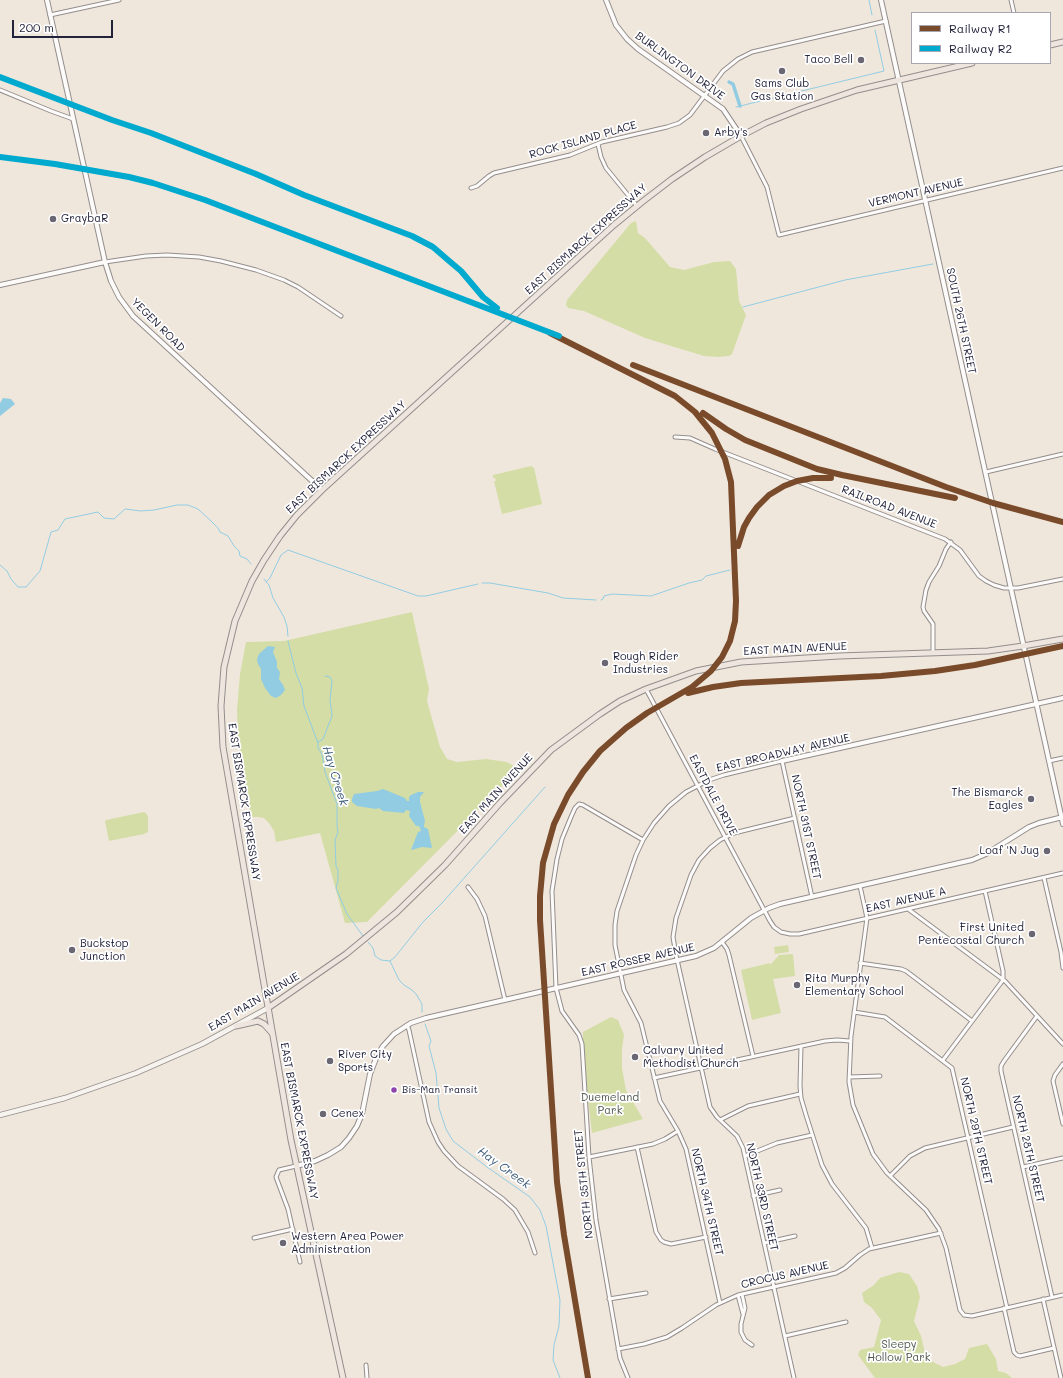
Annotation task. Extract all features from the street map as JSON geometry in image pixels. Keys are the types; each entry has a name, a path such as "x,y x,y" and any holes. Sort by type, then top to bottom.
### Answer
{"main road":[{"path":"1051,45 1063,42"},
{"name":"EAST BISMARCK EXPRESSWAY","path":"343,1378 296,1166 224,757 221,720 223,679 226,657 235,621 256,575 280,536 322,490 637,206 689,167 766,123 807,106 857,90 968,64"},
{"name":"EAST MAIN AVENUE","path":"0,1115 54,1101 113,1082 191,1049 268,1008 346,954 397,912 445,865 500,803 551,750 600,714 646,689 696,671 741,662 831,656 988,651 1063,639"},
{"path":"236,1026 258,1021 264,1024 272,1034"}],"street":[{"name":"YEGEN ROAD","path":"47,0 105,262 116,292 133,316 322,490"},
{"path":"50,15 119,0"},
{"name":"BURLINGTON DRIVE","path":"606,0 616,25 631,43 705,95 725,111 741,136 767,187 779,235"},
{"name":"SOUTH 26TH STREET","path":"881,0 1063,824"},
{"path":"1011,0 1014,12"},
{"name":"ROCK ISLAND PLACE","path":"471,188 478,186 494,173 570,156 598,144 677,124 689,117 723,70 738,59 752,52 886,21"},
{"path":"0,90 73,119"},
{"path":"598,144 601,157 607,169 637,206"},
{"name":"VERMONT AVENUE","path":"779,235 1063,168"},
{"path":"0,285 135,257 167,255 199,257 256,270 284,280 298,287 341,316"},
{"name":"RAILROAD AVENUE","path":"675,437 690,438 942,537 951,542 962,553 976,573 986,581 998,587 1011,589 1022,588 1063,579"},
{"path":"986,472 1063,454"},
{"path":"933,653 933,624 925,613 923,607 929,582 951,542"},
{"name":"EASTDALE DRIVE","path":"646,689 764,910"},
{"name":"EAST BROADWAY AVENUE","path":"620,974 615,945 616,917 621,898 643,840 654,823 669,806 697,786 724,775 782,761 1063,698"},
{"path":"1049,761 1063,758"},
{"name":"NORTH 31ST STREET","path":"782,761 812,897"},
{"name":"NORTH 35TH STREET","path":"628,1378 621,1364 596,1220 589,1157 582,1044 579,1035 562,1011 556,988 552,899 553,878 558,854 565,831 575,808 579,804 643,840"},
{"name":"EAST ROSSER AVENUE","path":"296,1166 315,1162 328,1156 349,1138 357,1126 362,1114 370,1074 377,1056 390,1038 406,1026 419,1020 701,955 722,942 751,918 764,910 780,904 972,860 986,854 1029,827 1062,817"},
{"name":"NORTH 33RD STREET","path":"794,1378 741,1144 737,1136 714,1114 710,1107 677,961 674,944 674,928 693,870 702,856 713,845 725,837 741,831 795,818"},
{"name":"EAST AVENUE A","path":"764,910 774,927 781,932 799,934 1063,873"},
{"path":"1044,878 1062,955 1063,968"},
{"path":"860,886 868,918 860,963 850,1041 849,1077 850,1096 873,1154 890,1176 928,1213 941,1233 946,1248 960,1310 964,1315 972,1316 1063,1295"},
{"path":"468,887 480,904 485,916 505,1000"},
{"path":"943,1060 1003,980 1003,971 985,891"},
{"path":"908,909 1003,980 1062,1042"},
{"path":"722,942 730,954 753,1056"},
{"path":"860,963 906,971 972,1021"},
{"name":"NORTH 34TH STREET","path":"620,974 625,993 641,1023 660,1101 678,1131 687,1154 720,1303"},
{"name":"NORTH 29TH STREET","path":"854,1012 885,1017 950,1065 953,1071 968,1137 1006,1308 1014,1352 1020,1356 1054,1348"},
{"name":"NORTH 28TH STREET","path":"1037,1016 1001,1066 1001,1074 1052,1297"},
{"path":"406,1026 409,1030 429,1122 438,1142 444,1152 458,1166 503,1199 515,1210 528,1232 535,1253"},
{"path":"654,1078 829,1040 850,1041"},
{"path":"801,1046 800,1094 826,1175 866,1228 872,1248"},
{"path":"1063,1064 1054,1078 1063,1124"},
{"path":"849,1077 880,1076"},
{"path":"720,1120 748,1106 800,1094"},
{"path":"890,1176 906,1160 920,1150 935,1145 1013,1127"},
{"path":"589,1157 657,1142 678,1131"},
{"path":"744,1156 780,1142 812,1135"},
{"path":"637,1147 656,1232 661,1240 671,1244 706,1237"},
{"path":"1023,1167 1063,1158"},
{"path":"296,1166 278,1170 276,1177 287,1207 300,1262"},
{"path":"753,1196 780,1190"},
{"path":"254,1238 292,1229"},
{"name":"CROCUS AVENUE","path":"618,1349 644,1344 667,1337 720,1303 738,1295 839,1272 863,1252 872,1248 941,1233"},
{"path":"764,1243 795,1236"},
{"path":"609,1299 646,1293"},
{"path":"742,1294 745,1308 741,1324 741,1332 745,1340 752,1345"},
{"path":"738,1295 743,1314"},
{"path":"1043,1299 1061,1378"},
{"path":"785,1336 846,1322"},
{"path":"366,1365 367,1378"}],"green space":[{"path":"636,221 638,233 645,238 670,267 684,270 714,262 730,261 736,269 739,301 746,315 732,354 729,356 718,357 704,356 645,338 584,311 568,308 566,305 567,300 631,223"},
{"path":"531,466 534,468 542,504 502,514 494,481 496,481 495,478 493,478 493,475"},
{"path":"412,612 429,689 427,701 440,747 447,759 457,762 486,759 507,762 519,769 367,922 345,923 320,833 276,842 274,831 264,818 251,817 238,737 237,710 240,674 246,642 284,641"},
{"path":"144,812 148,817 148,832 109,841 105,822 106,820"},
{"path":"788,945 789,952 775,954 774,947"},
{"path":"793,954 795,976 773,979 781,1013 752,1020 741,970 770,963 771,966 779,955"},
{"name":"Duemeland Park","path":"611,1017 618,1020 624,1035 622,1068 626,1090 643,1119 592,1133 583,1057 583,1032"},
{"name":"Sleepy Hollow Park","path":"899,1272 909,1274 917,1286 920,1297 914,1321 921,1336 925,1353 929,1360 943,1367 955,1364 965,1359 969,1348 987,1344 996,1359 998,1371 1006,1373 1012,1378 875,1378 858,1355 860,1350 874,1347 881,1320 872,1308 864,1302 862,1293 874,1285 880,1278"}],"water":[{"path":"3,398 11,399 15,404 0,416 0,403"},
{"path":"268,646 275,647 273,652 277,662 277,668 280,672 279,679 285,690 276,698 271,696 265,688 261,679 261,669 257,659 259,654"},
{"path":"383,789 405,798 407,801 409,801 409,797 411,795 418,792 424,792 420,797 420,802 425,821 424,827 428,829 432,848 422,847 411,850 418,832 421,831 419,826 416,826 409,816 410,811 406,810 404,813 383,811 379,808 376,809 357,806 352,802 354,794"}],"waterway":[{"path":"869,0 872,15"},
{"path":"736,107 884,71 875,30"},
{"path":"729,82 733,84 740,106"},
{"path":"743,307 845,280 933,264"},
{"name":"Hay Creek","path":"0,565 7,571 11,579 18,587 26,587 40,571 51,532 58,530 65,519 98,512 104,518 114,519 125,509 141,511 177,505 188,505 198,509 218,528 220,532 228,536 239,551 240,556 247,559 251,564"},
{"path":"266,582 270,578 281,555 288,550 418,596 426,596 478,584"},
{"path":"601,600 604,596 612,594 651,596 702,580 706,576 730,570"},
{"name":"Hay Creek","path":"264,579 269,585 273,598 284,617 288,636"},
{"path":"482,583 548,593 563,598 596,600"},
{"name":"Hay Creek","path":"288,641 296,673 302,688 304,706 318,743 318,748 322,754 325,772 337,804 338,832 335,840 338,881 336,888 347,914 363,936"},
{"path":"318,742 323,739 332,716 330,700 332,681 330,677 325,676"},
{"path":"390,961 395,957 423,922 442,903 545,787"},
{"name":"Hay Creek","path":"368,942 373,948 375,956 381,960 390,961 399,980 416,994 422,1004 422,1012"},
{"name":"Hay Creek","path":"425,1024 431,1041 429,1046 436,1073 439,1108 446,1129 453,1141 530,1197 540,1210 546,1226 560,1300 559,1326 554,1345 553,1360 560,1378"}],"rail line":[{"name":"R2","path":"0,77 112,120 151,133 256,174 304,195 412,236 433,247 461,271 483,297 497,308"},
{"name":"R2","path":"0,157 55,164 129,177 153,183 205,200 559,336"},
{"name":"R1","path":"550,333 675,396 695,412 712,433 725,459 731,482 736,601 735,621 730,641 722,657 711,671 692,687 647,713 626,728 600,751 583,772 568,795 554,824 543,863 540,896 540,920 557,1182 564,1235 588,1378"},
{"name":"R1","path":"633,365 946,487 993,503 1063,522"},
{"name":"R1","path":"703,413 745,440 817,469 955,498"},
{"name":"R1","path":"738,546 744,527 749,518 769,495 784,486 797,481 813,478 831,478"},
{"name":"R1","path":"688,693 713,687 741,683 881,676 935,671 975,665 1063,646"}],"place":[{"name":"Taco Bell","path":"861,60"},
{"name":"Sams Club Gas Station","path":"782,71"},
{"name":"Arby's","path":"706,133"},
{"name":"GraybaR","path":"53,219"},
{"name":"Rough Rider Industries","path":"605,663"},
{"name":"The Bismarck Eagles","path":"1031,799"},
{"name":"Loaf 'N Jug","path":"1047,851"},
{"name":"First United Pentecostal Church","path":"1032,934"},
{"name":"Buckstop Junction","path":"72,950"},
{"name":"Rita Murphy Elementary School","path":"797,985"},
{"name":"Calvary United Methodist Church","path":"635,1057"},
{"name":"River City Sports","path":"330,1061"},
{"name":"Bis-Man Transit","path":"394,1090"},
{"name":"Cenex","path":"323,1114"},
{"name":"Western Area Power Administration","path":"283,1243"}]}
